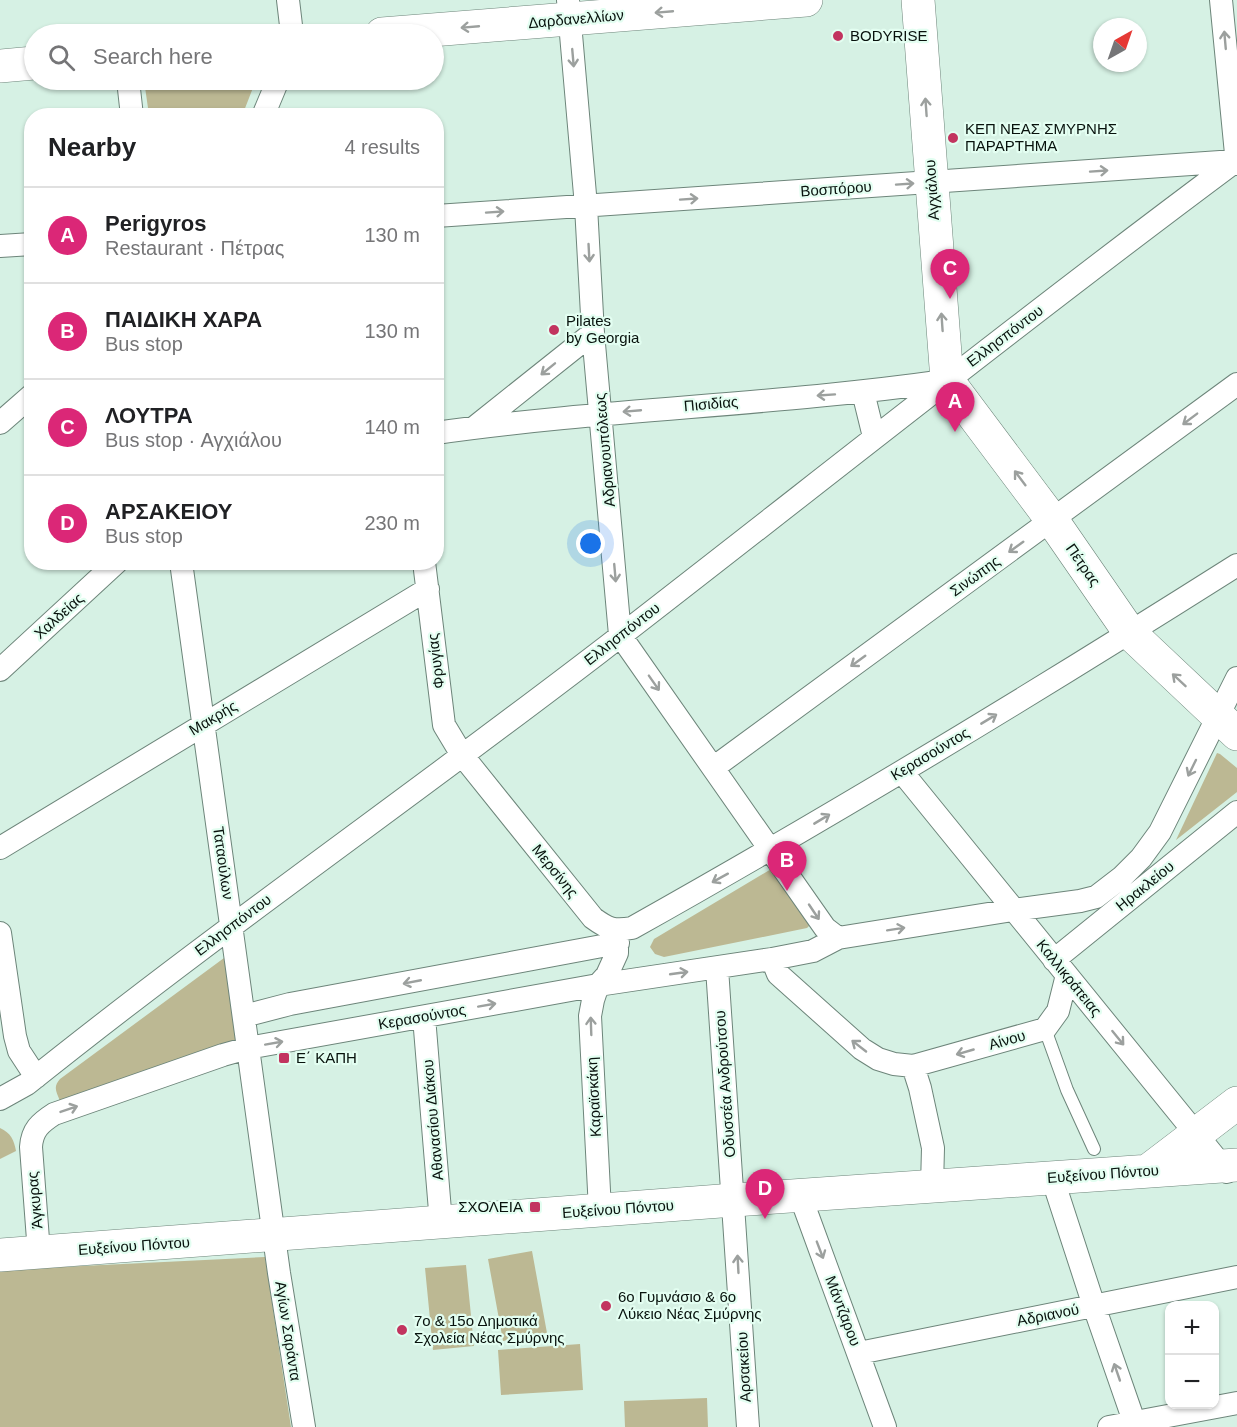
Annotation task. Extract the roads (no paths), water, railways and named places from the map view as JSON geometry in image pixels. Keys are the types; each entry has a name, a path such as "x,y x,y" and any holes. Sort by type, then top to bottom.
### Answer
{"street":[{"path":"288,0 291,24"},
{"name":"Δαρδανελλίων","path":"444,26 569,10 806,0"},
{"name":"Αγχιάλου","path":"918,0 947,380"},
{"path":"1221,0 1236,162"},
{"name":"Αδριανουπόλεως","path":"569,10 586,206 593,333 620,636"},
{"path":"0,66 24,64"},
{"path":"129,90 131,108"},
{"path":"266,108 274,90"},
{"name":"Βοσπόρου","path":"444,215 1236,162"},
{"name":"Ελλησπόντου","path":"0,1099 19,1090 231,926 620,636 947,380 1236,162"},
{"path":"0,246 24,244"},
{"name":"Πισιδίας","path":"475,427 593,333"},
{"name":"Πισιδίας","path":"444,432 602,414 863,392 947,380"},
{"name":"Πέτρας","path":"947,380 1052,520 1130,633 1227,725"},
{"name":"Σινώπης","path":"713,768 1237,384"},
{"path":"863,392 874,437"},
{"path":"0,423 24,402"},
{"name":"Κερασούντος","path":"244,1016 290,1004 617,937 902,772 1237,565"},
{"name":"Χαλδείας","path":"0,670 108,570"},
{"name":"Ταταούλων","path":"182,570 275,1235"},
{"name":"Φρυγίας","path":"425,570 444,725 462,755"},
{"name":"Μακρής","path":"0,848 203,723 428,589"},
{"path":"620,636 825,928 838,938 1096,897 1142,858 1160,832 1227,725 1237,678"},
{"name":"Μερσίνης","path":"462,755 593,918 617,937"},
{"name":"Καλλικράτειας","path":"902,772 1196,1135 1232,1171"},
{"name":"Ηρακλείου","path":"1060,968 1237,812"},
{"path":"0,933 15,1036 20,1051 36,1077"},
{"path":"598,985 614,963 617,937"},
{"name":"Κερασούντος","path":"31,1147 36,1128 54,1114 248,1048 598,985 772,959 813,951 838,938"},
{"path":"772,959 778,974 862,1049 878,1059 913,1066 921,1088 933,1148 932,1186"},
{"name":"Οδυσσέα Ανδρούτσου","path":"717,968 734,1200"},
{"name":"Αίνου","path":"913,1066 1046,1029 1058,1011 1060,968"},
{"name":"Καραϊσκάκη","path":"598,985 590,1016 600,1210"},
{"name":"Αθανασίου Διάκου","path":"424,1017 441,1223"},
{"path":"1149,1170 1237,1103"},
{"name":"Άγκυρας","path":"31,1147 39,1253"},
{"name":"Ευξείνου Πόντου","path":"0,1255 1149,1170 1232,1171"},
{"path":"1052,1177 1135,1424"},
{"name":"Μάντζαρου","path":"800,1195 885,1427"},
{"name":"Αρσακείου","path":"734,1200 748,1427"},
{"name":"Αγίων Σαράντα","path":"275,1235 304,1427"},
{"name":"Αδριανού","path":"859,1353 1237,1277"},
{"path":"1109,1427 1135,1424 1237,1403"}],"lane":[{"path":"1046,1029 1067,1090 1094,1149"}],"place":[{"name":"BODYRISE","path":"838,36"},
{"name":"ΚΕΠ ΝΕΑΣ ΣΜΥΡΝΗΣ ΠΑΡΑΡΤΗΜΑ","path":"953,138"},
{"name":"ΛΟΥΤΡΑ","path":"950,299"},
{"name":"Pilates by Georgia","path":"554,330"},
{"name":"Perigyros","path":"955,432"},
{"name":"ΠΑΙΔΙΚΗ ΧΑΡΑ","path":"787,891"},
{"name":"Ε΄ ΚΑΠΗ","path":"284,1058"},
{"name":"ΣΧΟΛΕΙΑ","path":"535,1207"},
{"name":"ΑΡΣΑΚΕΙΟΥ","path":"765,1219"},
{"name":"6ο Γυμνάσιο & 6ο Λύκειο Νέας Σμύρνης","path":"606,1306"},
{"name":"7ο & 15ο Δημοτικά Σχολεία Νέας Σμύρνης","path":"402,1330"}]}
